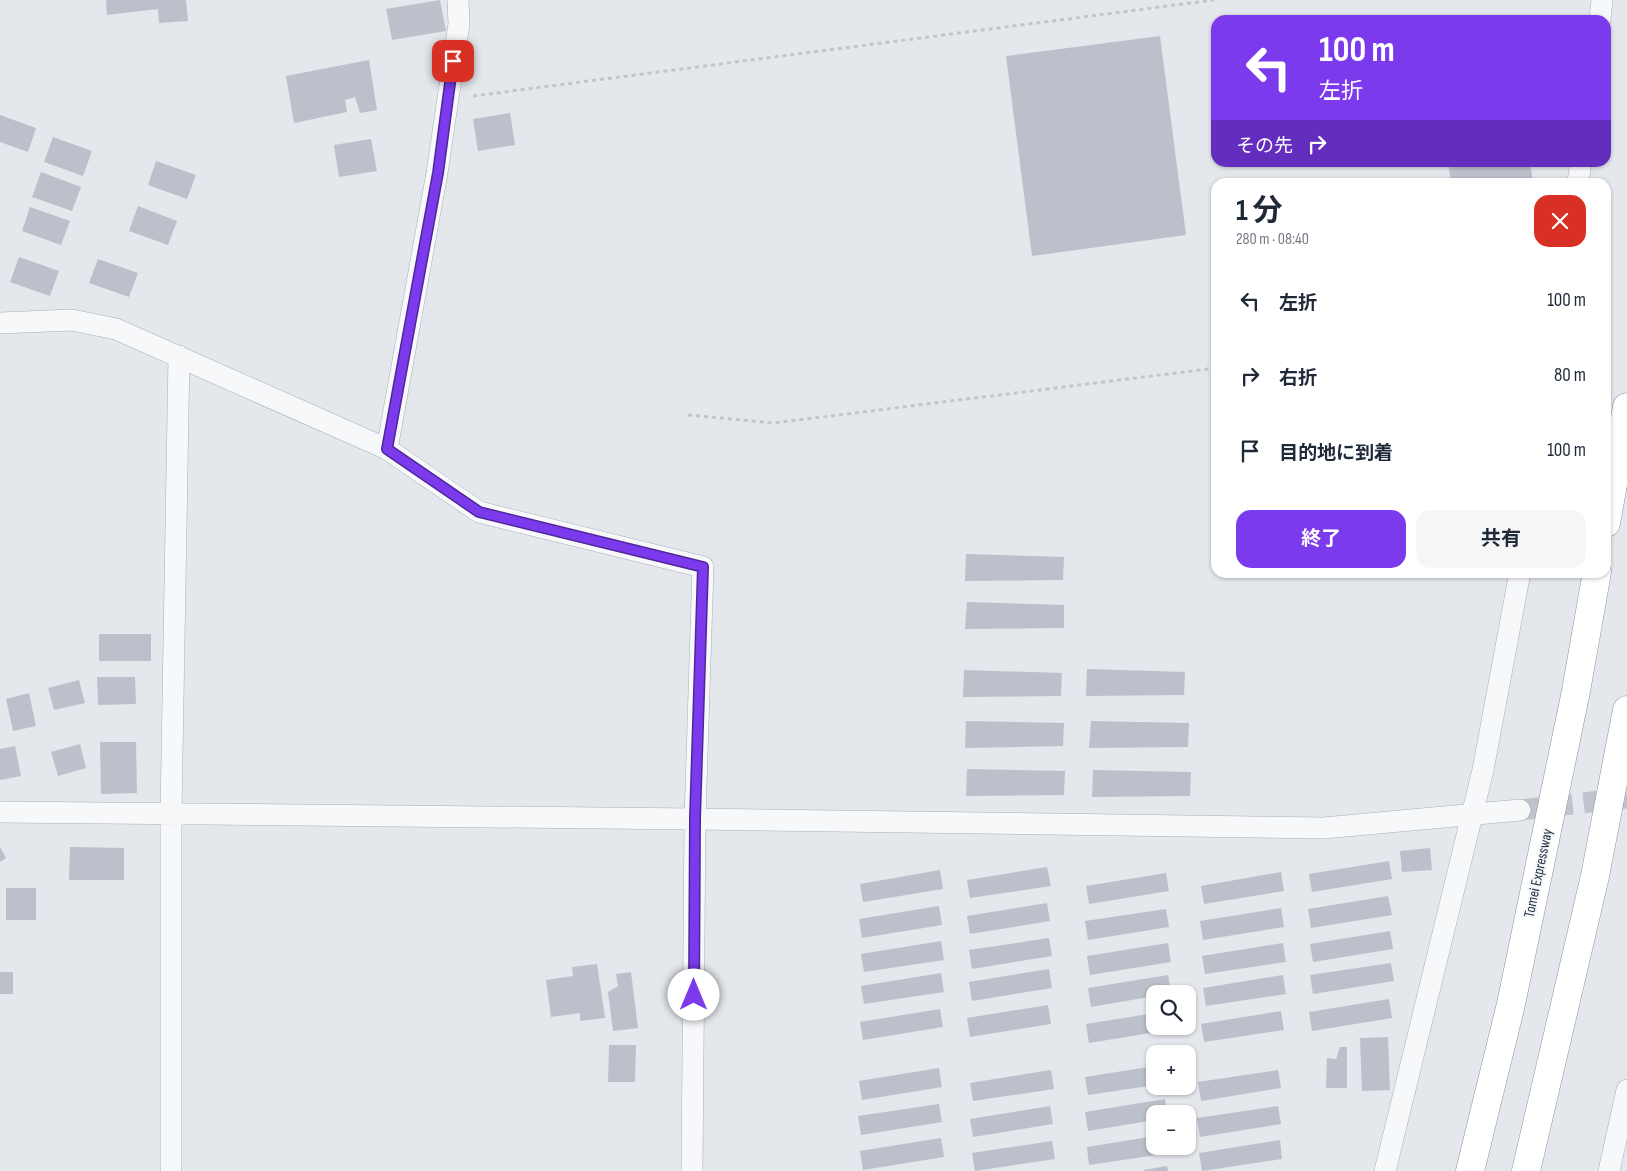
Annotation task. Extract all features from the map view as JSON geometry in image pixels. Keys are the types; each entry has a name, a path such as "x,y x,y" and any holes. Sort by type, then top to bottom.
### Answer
{"highway":[{"path":"1611,495 1627,407"},
{"name":"Tomei Expressway","path":"1470,1171 1511,1004 1576,691 1596,578"},
{"path":"1526,1171 1595,876 1627,710"}],"street":[{"path":"387,449 438,173 459,24 458,0"},
{"path":"1600,15 1602,0"},
{"path":"0,323 72,320 116,329 387,449 479,512 703,567 695,819 692,1171"},
{"path":"171,1171 171,812 179,356"},
{"path":"1385,1171 1484,770 1519,578"},
{"path":"0,812 171,812 1324,828 1472,816 1520,810"},
{"path":"1609,1171 1627,1090"}],"path":[{"path":"448,99 1214,0"},
{"path":"688,415 774,423 1211,369"}],"building":[{"path":"106,0 186,0 188,21 159,23 158,9 107,15"},
{"path":"440,0 446,31 392,40 386,9"},
{"path":"1160,36 1186,235 1032,256 1006,56"},
{"path":"369,60 377,110 360,113 355,97 345,100 347,112 294,123 286,76"},
{"path":"510,113 515,145 478,151 473,119"},
{"path":"0,115 36,128 28,152 0,142"},
{"path":"53,137 92,151 83,176 44,162"},
{"path":"371,139 377,171 339,177 334,145"},
{"path":"156,161 196,175 187,199 148,185"},
{"path":"1449,167 1531,167 1532,178 1450,178"},
{"path":"41,172 81,187 72,211 32,197"},
{"path":"138,206 177,221 168,245 129,231"},
{"path":"30,207 70,221 61,245 22,231"},
{"path":"19,257 59,271 50,296 10,282"},
{"path":"98,259 138,273 129,297 89,283"},
{"path":"966,554 1064,557 1063,580 965,581"},
{"path":"967,602 1064,605 1064,628 965,629"},
{"path":"99,634 151,634 151,661 99,661"},
{"path":"1087,669 1185,672 1184,695 1086,696"},
{"path":"964,670 1062,673 1061,696 963,697"},
{"path":"97,677 135,677 136,704 98,705"},
{"path":"79,680 85,703 54,710 48,688"},
{"path":"29,693 36,726 13,731 6,699"},
{"path":"966,721 1064,723 1063,746 965,748"},
{"path":"1091,721 1189,723 1188,747 1089,748"},
{"path":"100,742 136,742 137,793 101,794"},
{"path":"80,744 86,768 58,776 51,752"},
{"path":"15,746 21,776 0,780 0,749"},
{"path":"967,769 1065,771 1064,795 966,796"},
{"path":"1093,770 1191,772 1190,796 1092,797"},
{"path":"0,847 6,858 0,862"},
{"path":"70,847 124,848 124,880 69,880"},
{"path":"1430,848 1432,870 1402,872 1400,851"},
{"path":"1389,861 1392,879 1312,892 1309,874"},
{"path":"1047,867 1051,886 970,898 967,880"},
{"path":"940,870 943,889 863,902 860,884"},
{"path":"1281,872 1284,891 1204,904 1201,886"},
{"path":"1166,873 1169,891 1089,904 1086,886"},
{"path":"6,888 36,888 36,920 6,920"},
{"path":"1388,896 1392,915 1311,928 1308,909"},
{"path":"1047,903 1050,921 970,934 967,916"},
{"path":"939,906 942,925 862,938 859,919"},
{"path":"1281,908 1284,927 1203,940 1200,921"},
{"path":"1166,909 1169,927 1088,940 1085,921"},
{"path":"1390,931 1393,949 1313,962 1310,944"},
{"path":"1049,938 1052,956 972,969 969,950"},
{"path":"941,941 944,960 864,972 861,954"},
{"path":"1168,943 1171,962 1090,975 1087,956"},
{"path":"1283,943 1286,962 1205,974 1202,956"},
{"path":"1391,963 1394,981 1313,994 1310,975"},
{"path":"597,964 605,1018 580,1021 580,1013 551,1017 546,980 573,976 572,967"},
{"path":"1049,969 1052,988 972,1001 969,982"},
{"path":"0,972 13,972 13,994 0,994"},
{"path":"631,972 638,1028 613,1031 608,992 618,986 616,974"},
{"path":"941,973 944,992 864,1004 861,986"},
{"path":"1168,975 1170,985 1146,985 1146,998 1091,1007 1088,988"},
{"path":"1283,975 1286,994 1206,1006 1203,988"},
{"path":"1389,999 1392,1018 1312,1031 1309,1012"},
{"path":"1048,1005 1051,1024 970,1037 967,1018"},
{"path":"940,1009 943,1027 863,1040 860,1022"},
{"path":"1281,1011 1284,1030 1204,1042 1201,1024"},
{"path":"1146,1014 1146,1034 1089,1043 1086,1024"},
{"path":"1388,1037 1390,1090 1362,1091 1360,1038"},
{"path":"609,1045 636,1045 635,1082 608,1082"},
{"path":"1340,1047 1347,1047 1347,1088 1326,1088 1327,1058 1336,1059"},
{"path":"1146,1067 1146,1086 1088,1095 1085,1077"},
{"path":"939,1068 942,1087 862,1100 859,1081"},
{"path":"1051,1070 1054,1089 973,1101 970,1083"},
{"path":"1278,1070 1281,1088 1201,1101 1198,1082"},
{"path":"1165,1099 1166,1105 1146,1105 1146,1121 1088,1131 1085,1112"},
{"path":"939,1104 942,1122 861,1135 858,1116"},
{"path":"1050,1106 1053,1124 973,1137 970,1119"},
{"path":"1278,1106 1281,1124 1200,1137 1197,1118"},
{"path":"1146,1137 1146,1155 1156,1155 1089,1165 1087,1147"},
{"path":"941,1138 944,1157 863,1170 860,1151"},
{"path":"1280,1140 1282,1159 1202,1171 1199,1153"},
{"path":"1052,1141 1055,1159 975,1171 972,1153"},
{"path":"1167,1166 1168,1171 1144,1171 1144,1170"}],"tunnel":[{"path":"1520,810 1627,798"}],"route":[{"path":"453,61 438,173 387,449 479,512 703,567 695,819 694,995"}]}
